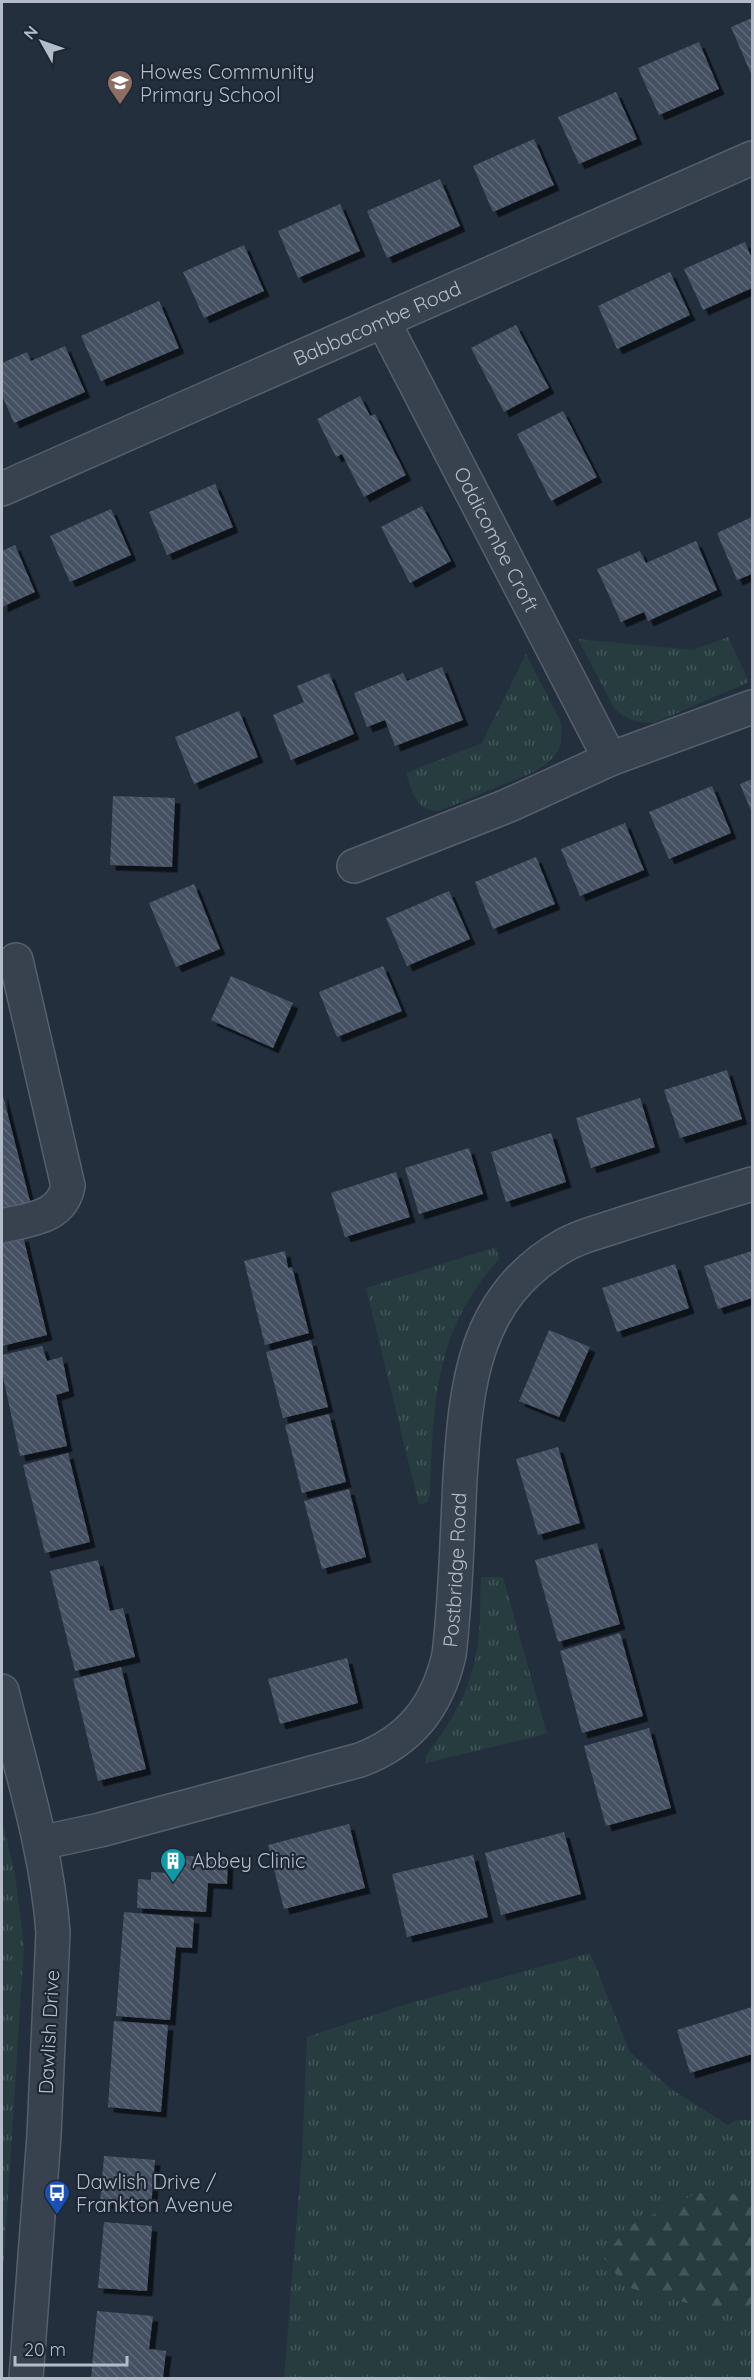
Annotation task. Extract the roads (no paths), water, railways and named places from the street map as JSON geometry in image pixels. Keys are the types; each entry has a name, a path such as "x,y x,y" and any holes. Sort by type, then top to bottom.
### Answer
{"street":[{"name":"Babbacombe Road","path":"2,489 753,158"},
{"name":"Oddicombe Croft","path":"383,321 610,759"},
{"path":"354,866 507,806 610,759 753,707"},
{"path":"2,1226 49,1214 66,1198 68,1186 16,960"},
{"name":"Postbridge Road","path":"40,1843 100,1830 341,1765 375,1754 391,1746 405,1734 425,1713 441,1684 449,1655 465,1412 475,1356 498,1307 520,1278 564,1245 753,1184"},
{"name":"Dawlish Drive","path":"2,1691 40,1843 51,1905 52,1965 45,2135 26,2379"}],"place":[{"name":"Howes Community Primary School","path":"120,106"},
{"name":"Abbey Clinic","path":"173,1884"},
{"name":"Dawlish Drive / Frankton Avenue","path":"57,2216"}]}
